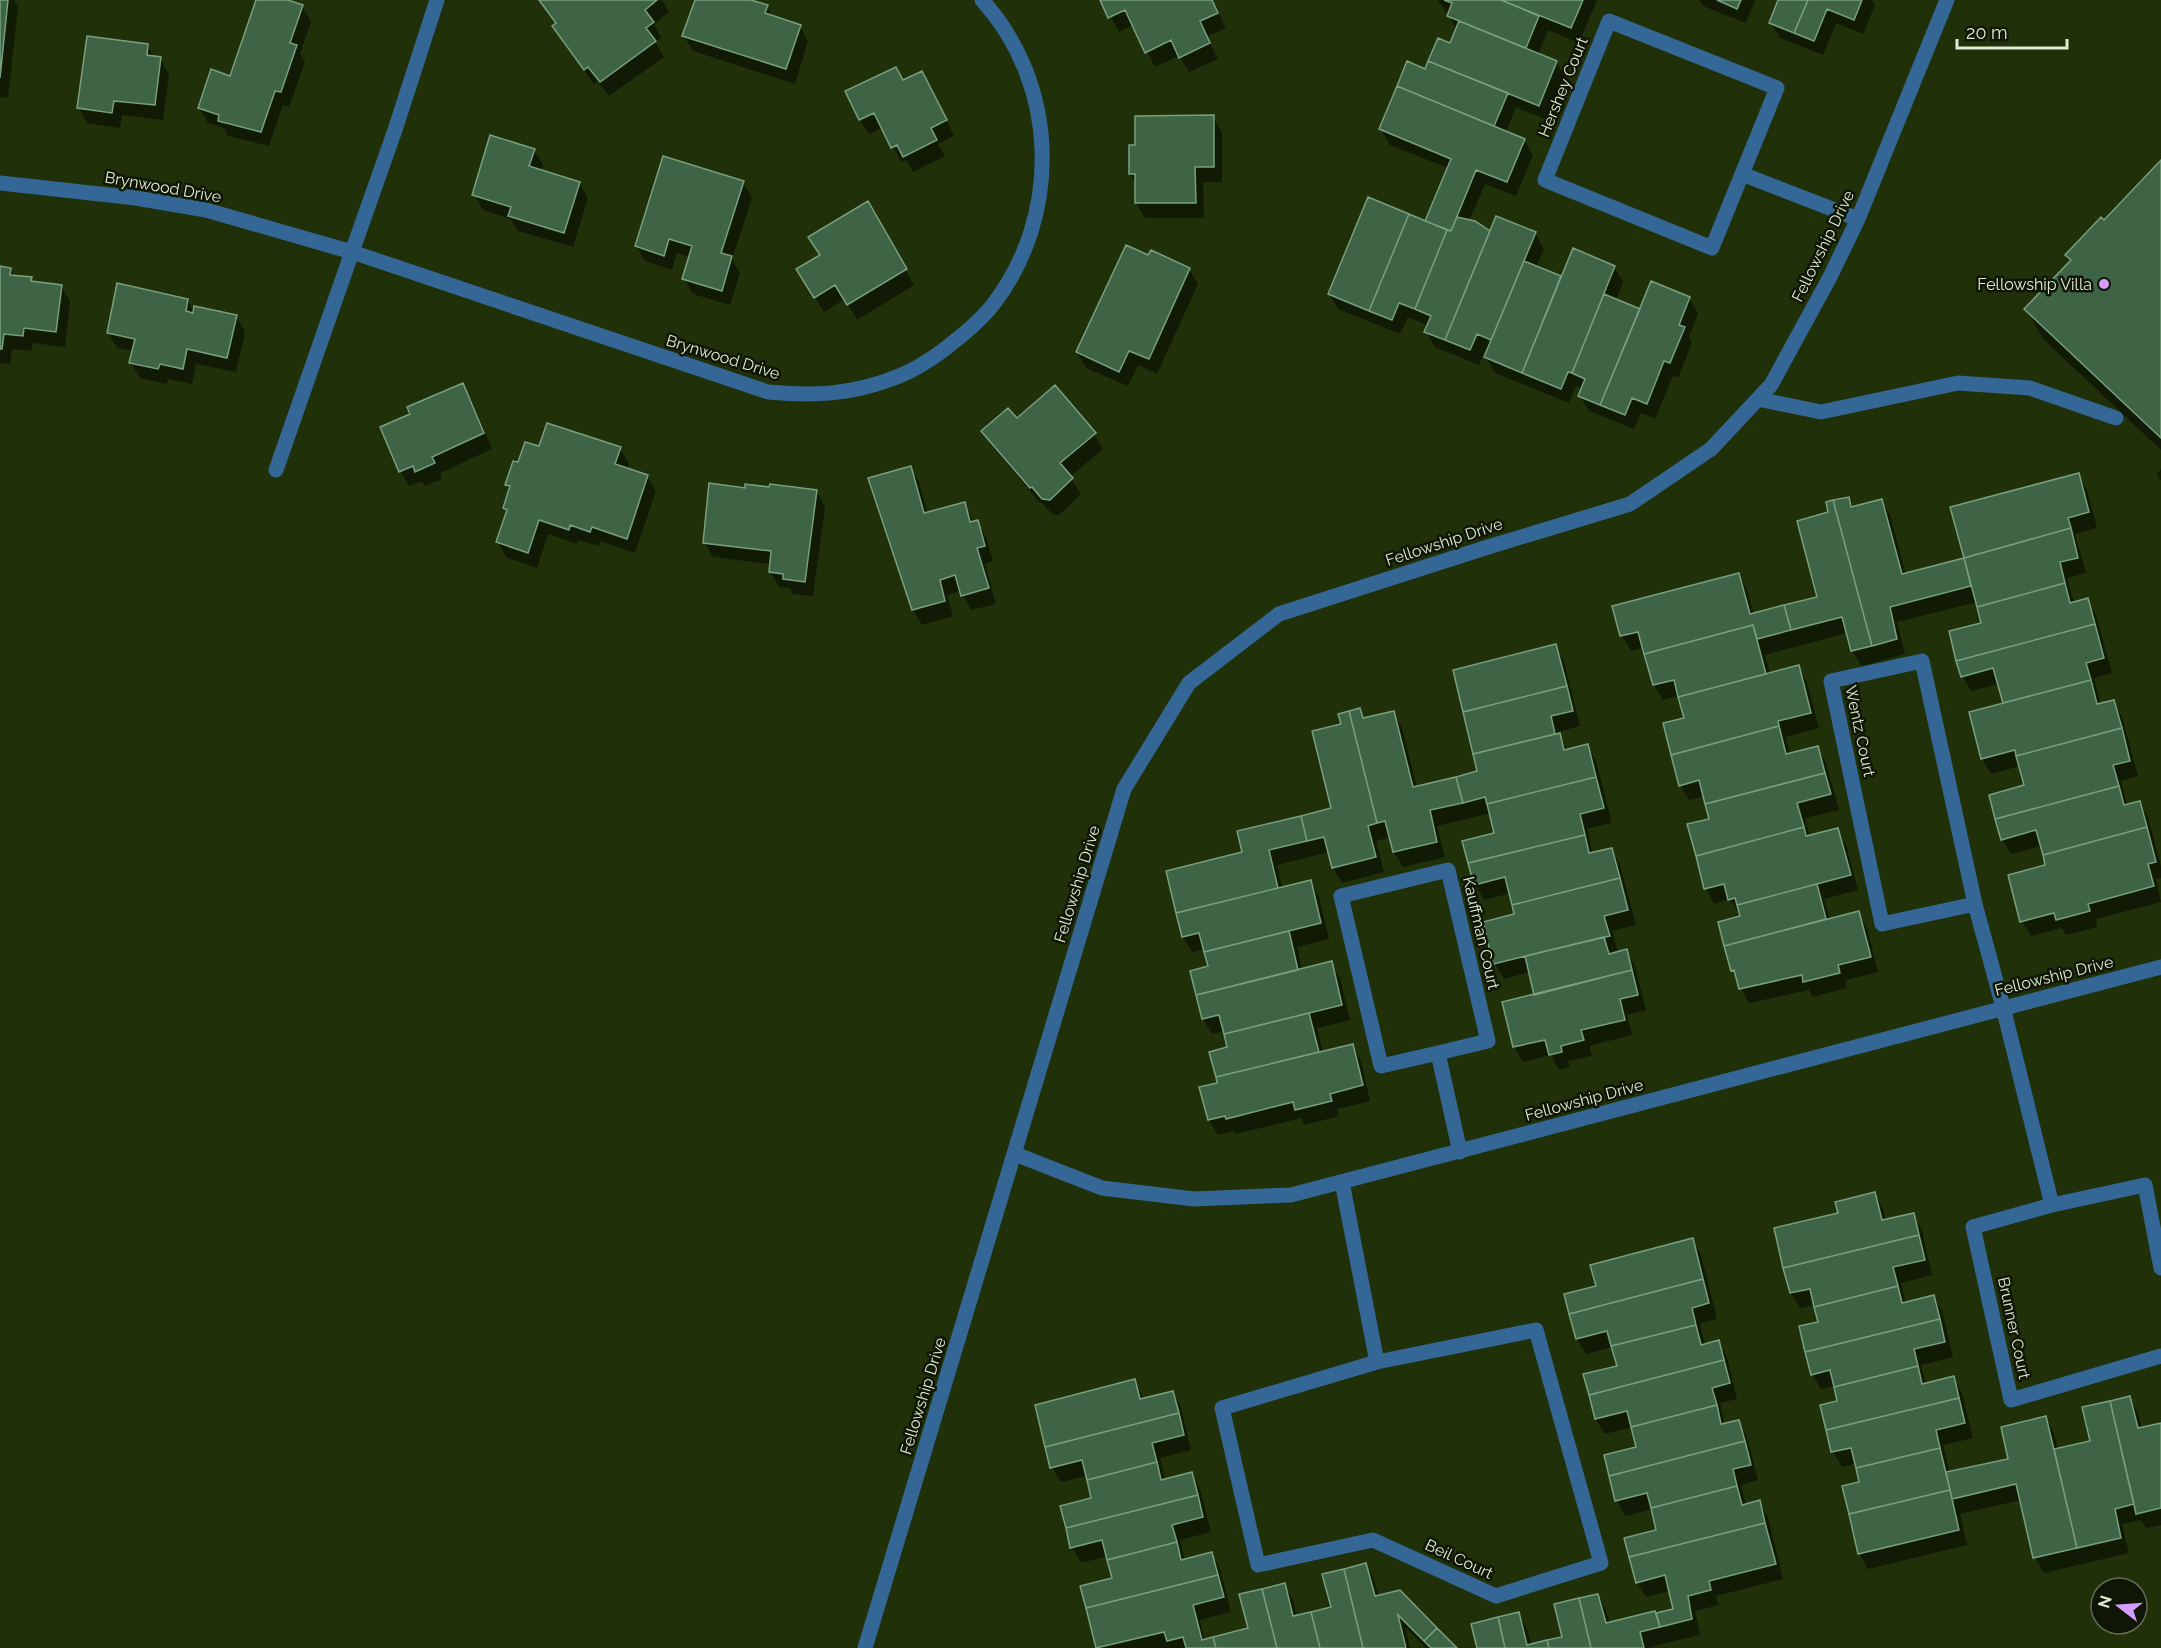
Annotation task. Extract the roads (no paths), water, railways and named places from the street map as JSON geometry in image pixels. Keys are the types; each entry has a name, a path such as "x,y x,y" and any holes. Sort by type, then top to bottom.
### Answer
{"street":[{"path":"276,470 395,130 437,0"},
{"name":"Brynwood Drive","path":"0,183 136,198 207,210 352,252 768,392 809,396 857,390 896,378 939,355 976,323 993,305 1019,263 1036,218 1043,177 1042,128 1033,87 1017,49 995,14 982,0"},
{"name":"Fellowship Drive","path":"866,1648 1124,789 1189,682 1279,614 1477,550 1630,504 1711,449 1771,385 1830,277 1858,219 1947,0"},
{"name":"Hershey Court","path":"1609,21 1777,88 1742,174 1712,248 1545,180 1609,21"},
{"path":"1742,174 1858,219"},
{"path":"1758,399 1821,412 1958,383 2030,388 2116,418"},
{"name":"Wentz Court","path":"1975,904 1882,924 1831,681 1922,661 1975,904 2003,1007"},
{"name":"Kauffman Court","path":"1448,870 1488,1041 1438,1053 1381,1066 1341,896 1448,870"},
{"name":"Fellowship Drive","path":"1015,1154 1102,1188 1194,1199 1291,1195 2161,967"},
{"path":"2003,1007 2052,1204"},
{"path":"1438,1053 1460,1152"},
{"path":"1342,1182 1377,1362"},
{"name":"Brunner Court","path":"2161,1268 2145,1185 2052,1204 1973,1227 2011,1400 2161,1356"},
{"name":"Beil Court","path":"1536,1330 1601,1563 1496,1596 1373,1540 1258,1564 1222,1407 1377,1362 1536,1330"}],"place":[{"name":"Fellowship Villa","path":"2104,284"}]}
